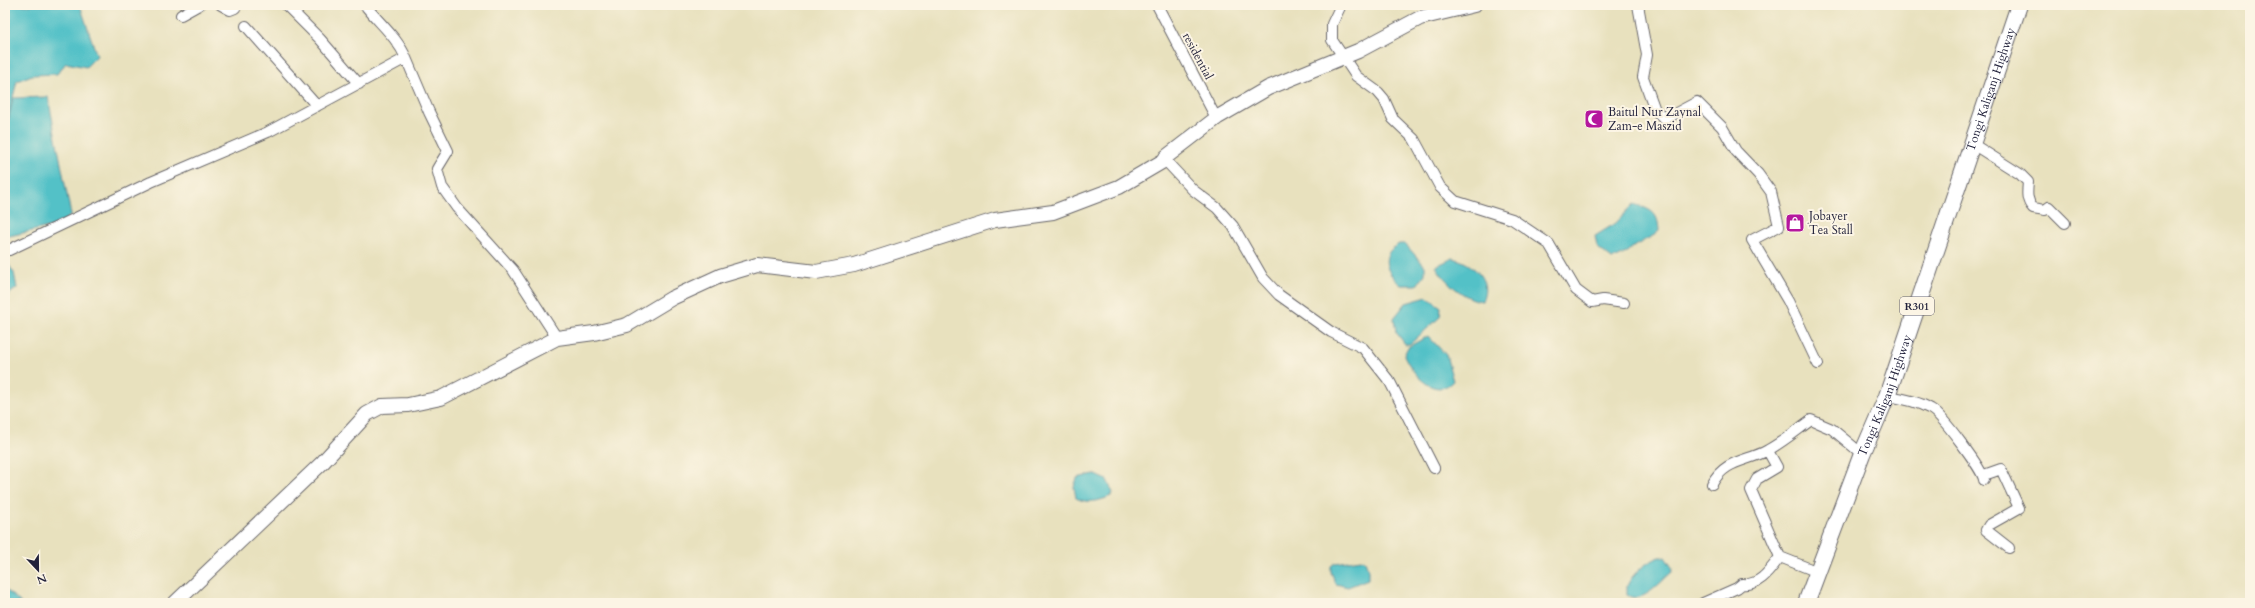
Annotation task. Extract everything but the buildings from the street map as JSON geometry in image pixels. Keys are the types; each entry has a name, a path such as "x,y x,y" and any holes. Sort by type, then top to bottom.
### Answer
{"main road":[{"name":"Tongi Kaliganj Highway","path":"1806,603 1862,454 1887,396 1971,142 2019,5"}],"street":[{"path":"181,14 199,5"},
{"path":"221,5 230,10 238,5"},
{"path":"286,5 320,39 359,84"},
{"path":"365,5 382,26 397,40 428,112 448,151 437,168 442,187 456,208 513,270 557,338"},
{"name":"residential","path":"1157,5 1213,112 1218,117"},
{"path":"1341,5 1332,24 1332,40 1356,76 1368,83 1384,99 1393,119 1414,139 1440,187 1455,201 1512,219 1549,244 1576,290 1592,302 1603,300 1624,303"},
{"path":"175,603 323,462 367,414 382,406 408,406 441,398 557,338 594,333 627,325 672,298 720,276 757,265 816,272 830,270 854,265 995,220 1053,212 1119,187 1165,160 1166,157 1218,117 1268,88 1358,51 1420,18 1474,5"},
{"path":"1638,5 1647,55 1643,77 1656,110 1665,119 1697,102 1722,127 1736,151 1758,174 1771,192 1779,226 1752,240 1788,301 1818,364"},
{"path":"246,26 317,106"},
{"path":"9,250 151,182 268,132 406,58"},
{"path":"1971,142 2020,174 2028,182 2028,202 2033,208 2045,210 2049,206 2065,223"},
{"path":"1165,160 1193,190 1217,208 1233,226 1263,278 1279,295 1331,332 1363,348 1390,382 1434,468"},
{"path":"1887,396 1899,398 1932,409 1984,477 2001,470 2019,508 1989,525 1986,530 2009,548"},
{"path":"1712,484 1719,472 1741,460 1768,451 1811,420 1832,430 1862,454"},
{"path":"1768,451 1777,468 1757,480 1752,490 1780,557 1818,572"},
{"path":"1702,603 1737,588 1742,584 1749,585 1760,580 1780,557"}],"water":[{"path":"5,5 80,5 97,56 86,67 66,63 57,74 32,75 17,81 5,130"},
{"path":"48,97 71,215 62,224 5,237 5,136 13,98"},
{"path":"1634,204 1649,210 1655,215 1659,231 1652,237 1612,259 1597,247 1595,236 1616,223"},
{"path":"1399,244 1405,244 1425,266 1425,274 1417,285 1401,285 1388,270 1386,259 1388,253 1392,248"},
{"path":"1453,258 1460,260 1474,268 1479,274 1484,286 1482,301 1468,297 1456,289 1444,278 1436,266"},
{"path":"5,259 14,273 17,288 7,296 5,296"},
{"path":"1427,297 1441,307 1440,317 1410,344 1405,344 1396,332 1394,318 1406,303"},
{"path":"1428,336 1446,355 1453,381 1446,386 1438,388 1424,382 1412,369 1404,355 1408,347"},
{"path":"1094,474 1107,480 1113,493 1111,496 1094,501 1085,501 1076,498 1074,487 1077,478"},
{"path":"1660,557 1665,557 1673,569 1672,572 1645,595 1633,597 1627,595 1627,586 1633,576 1645,565"},
{"path":"1361,559 1365,561 1368,569 1368,579 1348,587 1336,584 1331,572 1331,566 1335,563"},
{"path":"5,589 21,603 5,603"}],"place":[{"name":"Baitul Nur Zaynal Zam-e Maszid","path":"1594,119"},
{"name":"Jobayer Tea Stall","path":"1795,223"}]}
